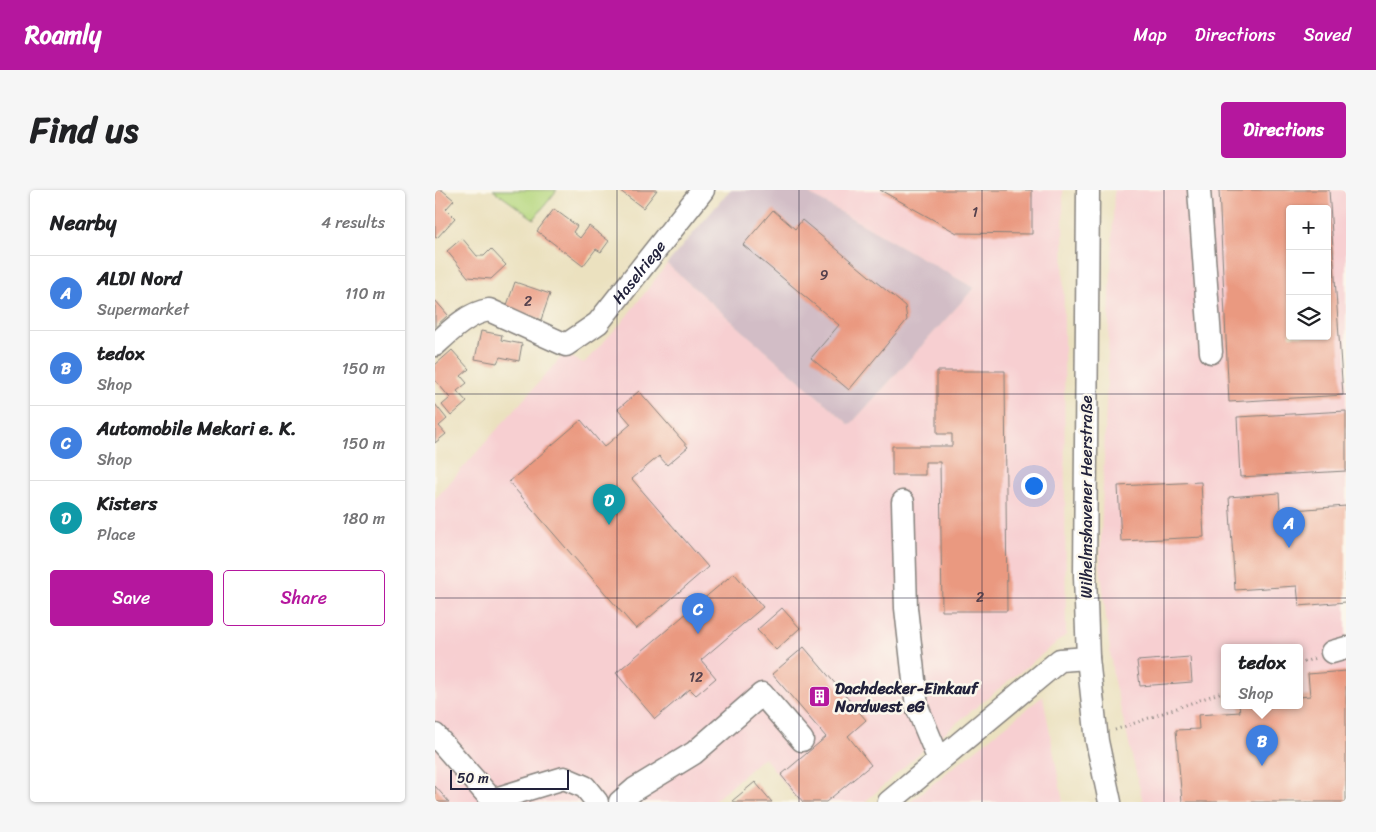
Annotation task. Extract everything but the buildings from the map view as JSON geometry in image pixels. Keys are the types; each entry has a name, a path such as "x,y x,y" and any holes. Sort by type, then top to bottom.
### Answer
{"street":[{"name":"Haselriege","path":"435,345 449,332 478,312 489,310 566,345 598,323 703,190"},
{"name":"Wilhelmshavener Heerstraße","path":"1088,190 1085,557 1088,658 1096,736 1110,802"},
{"path":"1199,190 1211,352"},
{"path":"903,502 906,608 917,707 939,760"},
{"path":"889,802 1060,660 1088,658"},
{"path":"620,802 635,789 694,753 762,694 802,740"},
{"path":"435,735 492,800 564,778 585,787 597,802"}],"path":[{"path":"1114,730 1221,692"}],"shaded area":[{"path":"730,190 802,190 974,288 850,425 667,264"},
{"path":"802,190 1063,190 1066,635 923,750 865,802 799,802 764,757 713,802 435,802 435,499 564,354 584,363 622,322 667,264 850,425 974,288"},
{"path":"1114,190 1346,190 1346,802 1143,802 1113,677 1100,565"},
{"path":"1043,696 1063,802 910,802 955,766"}],"green space":[{"path":"493,190 557,190 534,219"}],"place":[{"name":"Kisters","path":"609,525"},
{"name":"ALDI Nord","path":"1289,548"},
{"name":"Automobile Mekari e. K.","path":"698,634"},
{"name":"Dachdecker-Einkauf Nordwest eG","path":"819,697"},
{"name":"tedox","path":"1262,766"}]}
